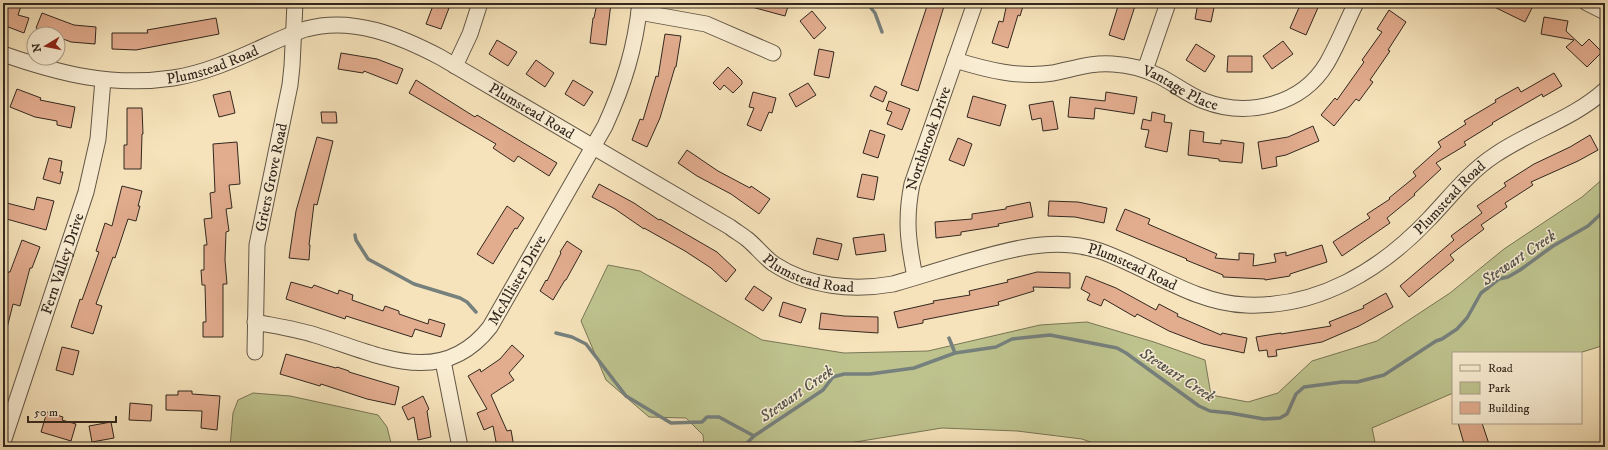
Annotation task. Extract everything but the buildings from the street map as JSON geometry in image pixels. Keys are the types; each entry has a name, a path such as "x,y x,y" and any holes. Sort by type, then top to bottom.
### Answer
{"street":[{"name":"Griers Grove Road","path":"255,352 257,245 290,85 295,3"},
{"path":"454,66 470,34 480,3"},
{"name":"Northbrook Drive","path":"915,277 909,248 907,227 908,203 912,184 976,3"},
{"path":"1145,70 1168,3"},
{"name":"Vantage Place","path":"955,60 983,69 1018,74 1053,72 1087,65 1105,64 1130,66 1145,70 1160,77 1204,101 1224,107 1255,109 1272,105 1289,98 1303,89 1316,77 1326,63 1356,3"},
{"path":"1587,3 1605,12"},
{"path":"640,7 706,24 773,53"},
{"name":"McAllister Drive","path":"255,322 281,326 314,334 350,346 405,361 419,363 434,363 443,361 461,354 481,339 490,326 593,146 619,94 629,65 640,7"},
{"name":"Plumstead Road","path":"3,54 41,67 103,80 144,81 173,78 198,72 226,63 294,33 307,29 325,26 362,28 389,33 412,42 730,226 774,264 792,274 812,281 836,286 859,287 893,284 1012,249 1042,244 1064,244 1098,251 1120,259 1193,293 1220,302 1244,305 1288,303 1312,297 1336,288 1375,266 1410,239 1462,183 1495,154 1529,135 1569,116 1594,100 1605,90"},
{"name":"Fern Valley Drive","path":"3,442 86,192 98,139 103,80"},
{"path":"443,361 460,447"}],"green space":[{"path":"1605,177 1605,345 1582,352 1452,352 1452,393 1372,428 1376,447 1104,447 1082,439 1017,431 942,428 849,443 840,447 704,447 703,435 686,418 649,417 606,380 581,321 608,265 640,271 762,340 844,353 928,351 1040,325 1087,322 1154,342 1205,360 1211,395 1248,402 1278,393 1312,361 1377,341 1450,293 1504,249 1582,197"},
{"path":"253,393 290,396 378,415 387,427 392,447 230,447 233,413 238,400"}],"waterway":[{"path":"867,3 875,13 882,32"},
{"name":"Stewart Creek","path":"743,447 754,436 823,390 833,377 844,374 870,374 914,368 955,353 996,347 1012,339 1050,335 1117,348 1199,406 1210,411 1264,419 1280,418 1287,414 1296,394 1304,387 1342,382 1357,382 1384,375 1436,341 1442,339 1457,329 1467,318 1481,293 1499,279 1508,277 1520,270 1553,246 1588,226 1605,210"},
{"path":"355,235 356,240 368,259 414,284 460,298 467,302 476,312"},
{"path":"556,333 572,337 586,344 626,396 671,423 702,422 707,417 719,417 754,436"},
{"path":"949,338 955,353"}]}
